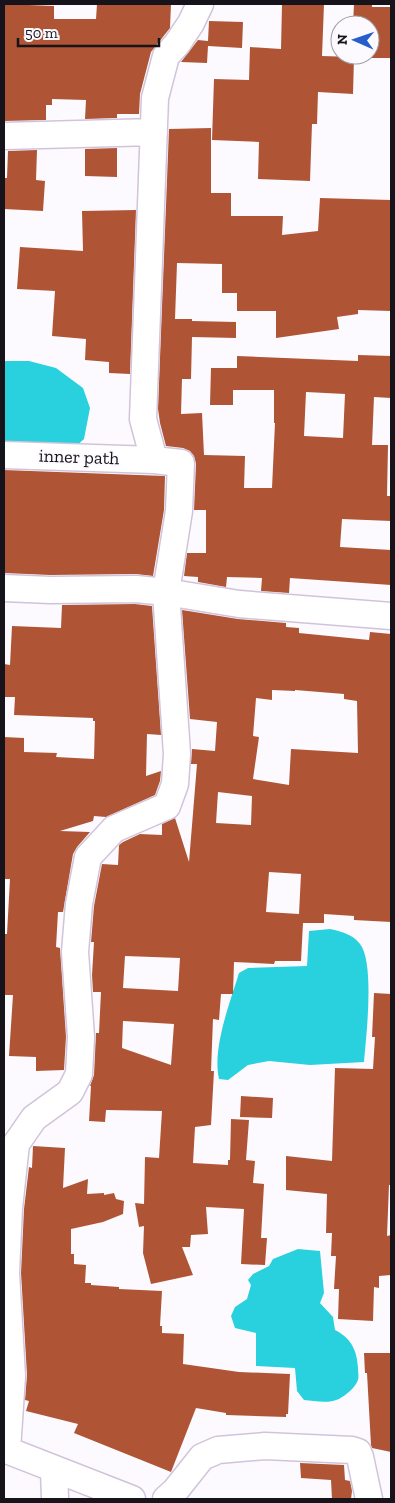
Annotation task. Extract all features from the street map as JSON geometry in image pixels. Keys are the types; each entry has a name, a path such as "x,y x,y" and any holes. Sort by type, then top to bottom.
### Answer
{"street":[{"path":"154,460 143,419 155,98 166,56 177,44 191,23 200,4"},
{"path":"4,136 154,132"},
{"name":"inner path","path":"4,455 154,460 181,463 179,511 166,592"},
{"path":"4,588 50,590 136,589 239,604 391,616"},
{"path":"132,1499 5,1450 12,1376 6,1273 9,1208 16,1144 34,1118 70,1092 79,1074 81,1037 75,952 79,904 88,857 114,829 167,806 175,784 177,754 166,592"},
{"path":"166,1499 176,1491 202,1457 218,1450 265,1446 352,1450 358,1452 369,1499"},
{"path":"54,1470 55,1499"}],"water":[{"path":"4,361 29,361 56,368 83,388 90,408 84,439 73,449 4,446"},
{"path":"330,929 343,932 354,938 360,944 365,954 368,983 368,1019 364,1062 310,1065 269,1061 248,1065 228,1080 219,1079 217,1067 220,1040 239,973 248,968 307,966 309,931"},
{"path":"298,1249 320,1251 324,1293 320,1303 333,1317 335,1330 349,1341 355,1350 357,1383 335,1401 304,1400 297,1391 295,1368 256,1366 256,1333 235,1328 231,1316 235,1307 247,1299 251,1285 248,1280 253,1274 269,1266 273,1259"}],"building":[{"path":"4,4 54,6 54,19 96,19 97,4 171,4 170,28 151,52 140,94 139,114 117,114 117,118 85,119 86,100 52,99 52,105 46,105 46,120 4,121"},
{"path":"282,4 324,4 322,56 330,56 330,65 354,65 353,94 318,92 317,124 312,124 310,181 258,179 259,142 212,140 214,79 249,80 250,47 281,49"},
{"path":"354,4 372,4 372,7 391,7 391,58 380,58 380,15 353,15"},
{"path":"209,21 243,22 242,48 208,46 207,63 181,62 198,40 208,41"},
{"path":"211,128 211,193 231,193 231,216 283,216 282,235 318,231 320,198 391,200 391,311 358,310 358,314 337,317 339,329 276,338 276,311 237,311 237,293 222,293 222,264 177,263 175,319 236,322 236,338 192,337 191,379 182,379 181,414 202,413 204,455 245,456 244,488 272,488 275,423 274,390 233,390 233,405 210,405 211,368 237,368 237,356 358,361 358,355 391,356 391,398 374,397 372,445 388,445 387,496 391,496 391,521 342,519 340,547 391,550 391,585 290,578 289,593 261,591 262,578 227,577 226,587 198,582 198,577 184,576 187,553 206,553 206,510 194,510 196,464 194,456 190,451 183,448 166,446 158,409 169,129","holes":["306,392 345,394 343,438 304,436"]},
{"path":"117,148 117,177 85,176 85,149"},
{"path":"37,150 36,180 45,181 43,211 4,209 4,178 7,178 8,151"},
{"path":"136,210 130,374 109,373 109,362 85,360 86,339 52,336 55,291 17,289 20,247 83,251 82,211"},
{"path":"4,470 165,476 164,510 153,576 136,574 50,575 4,573"},
{"path":"135,604 152,606 161,735 147,734 146,776 161,771 160,781 155,795 106,817 94,816 93,821 60,831 90,832 73,854 63,912 58,912 56,947 60,948 66,1037 64,1070 36,1071 36,1057 9,1056 13,995 4,995 4,934 7,934 10,879 4,879 4,737 24,738 24,752 57,753 56,757 94,759 95,721 93,721 93,718 14,715 15,697 4,697 4,664 10,665 12,626 61,628 62,605"},
{"path":"182,610 238,619 286,623 286,627 299,628 299,633 369,640 370,632 391,634 391,922 354,920 354,916 324,914 324,923 303,923 301,961 275,961 274,964 234,962 233,994 221,994 219,1020 213,1019 211,1071 214,1071 211,1125 195,1127 193,1163 228,1165 228,1160 230,1160 231,1119 249,1120 246,1160 255,1161 253,1183 264,1184 261,1238 267,1238 265,1265 241,1264 244,1209 206,1207 208,1234 191,1235 190,1247 182,1247 193,1275 151,1284 143,1253 144,1226 139,1227 135,1203 144,1204 145,1157 159,1158 162,1111 106,1110 105,1122 89,1121 90,1086 94,1075 96,1033 99,1033 101,992 93,992 94,942 91,942 94,906 102,864 118,865 119,845 140,834 162,835 162,824 175,818 189,862 197,764 191,764 192,749 215,751 217,722 190,719","holes":["272,690 295,690 344,694 344,699 357,701 358,753 291,749 289,785 253,779 259,737 253,736 256,698 272,700","218,792 252,796 251,825 216,823","269,872 301,874 299,914 266,912","125,956 180,958 178,991 123,988","123,1021 174,1024 171,1065 122,1048"]},
{"path":"374,993 391,994 391,1185 389,1185 387,1236 391,1235 391,1275 379,1276 379,1288 374,1287 373,1321 338,1319 339,1289 334,1289 336,1256 331,1256 332,1233 326,1233 327,1194 286,1190 286,1156 332,1161 335,1068 373,1069 375,1037 372,1037"},
{"path":"241,1096 273,1098 272,1118 240,1117"},
{"path":"33,1146 65,1148 63,1188 88,1179 87,1194 104,1193 104,1195 114,1193 116,1199 124,1201 123,1214 103,1222 71,1229 71,1254 74,1254 74,1264 86,1265 85,1283 119,1287 119,1289 162,1291 160,1326 162,1326 162,1333 184,1334 183,1364 239,1372 290,1374 288,1414 286,1414 286,1417 226,1415 226,1413 196,1408 171,1472 74,1433 78,1424 26,1411 29,1401 25,1400 27,1375 21,1273 24,1209 29,1167 32,1168"},
{"path":"364,1353 391,1353 391,1452 372,1448 371,1445"},
{"path":"300,1463 344,1465 345,1480 350,1481 351,1499 332,1499 331,1480 301,1478"}]}
